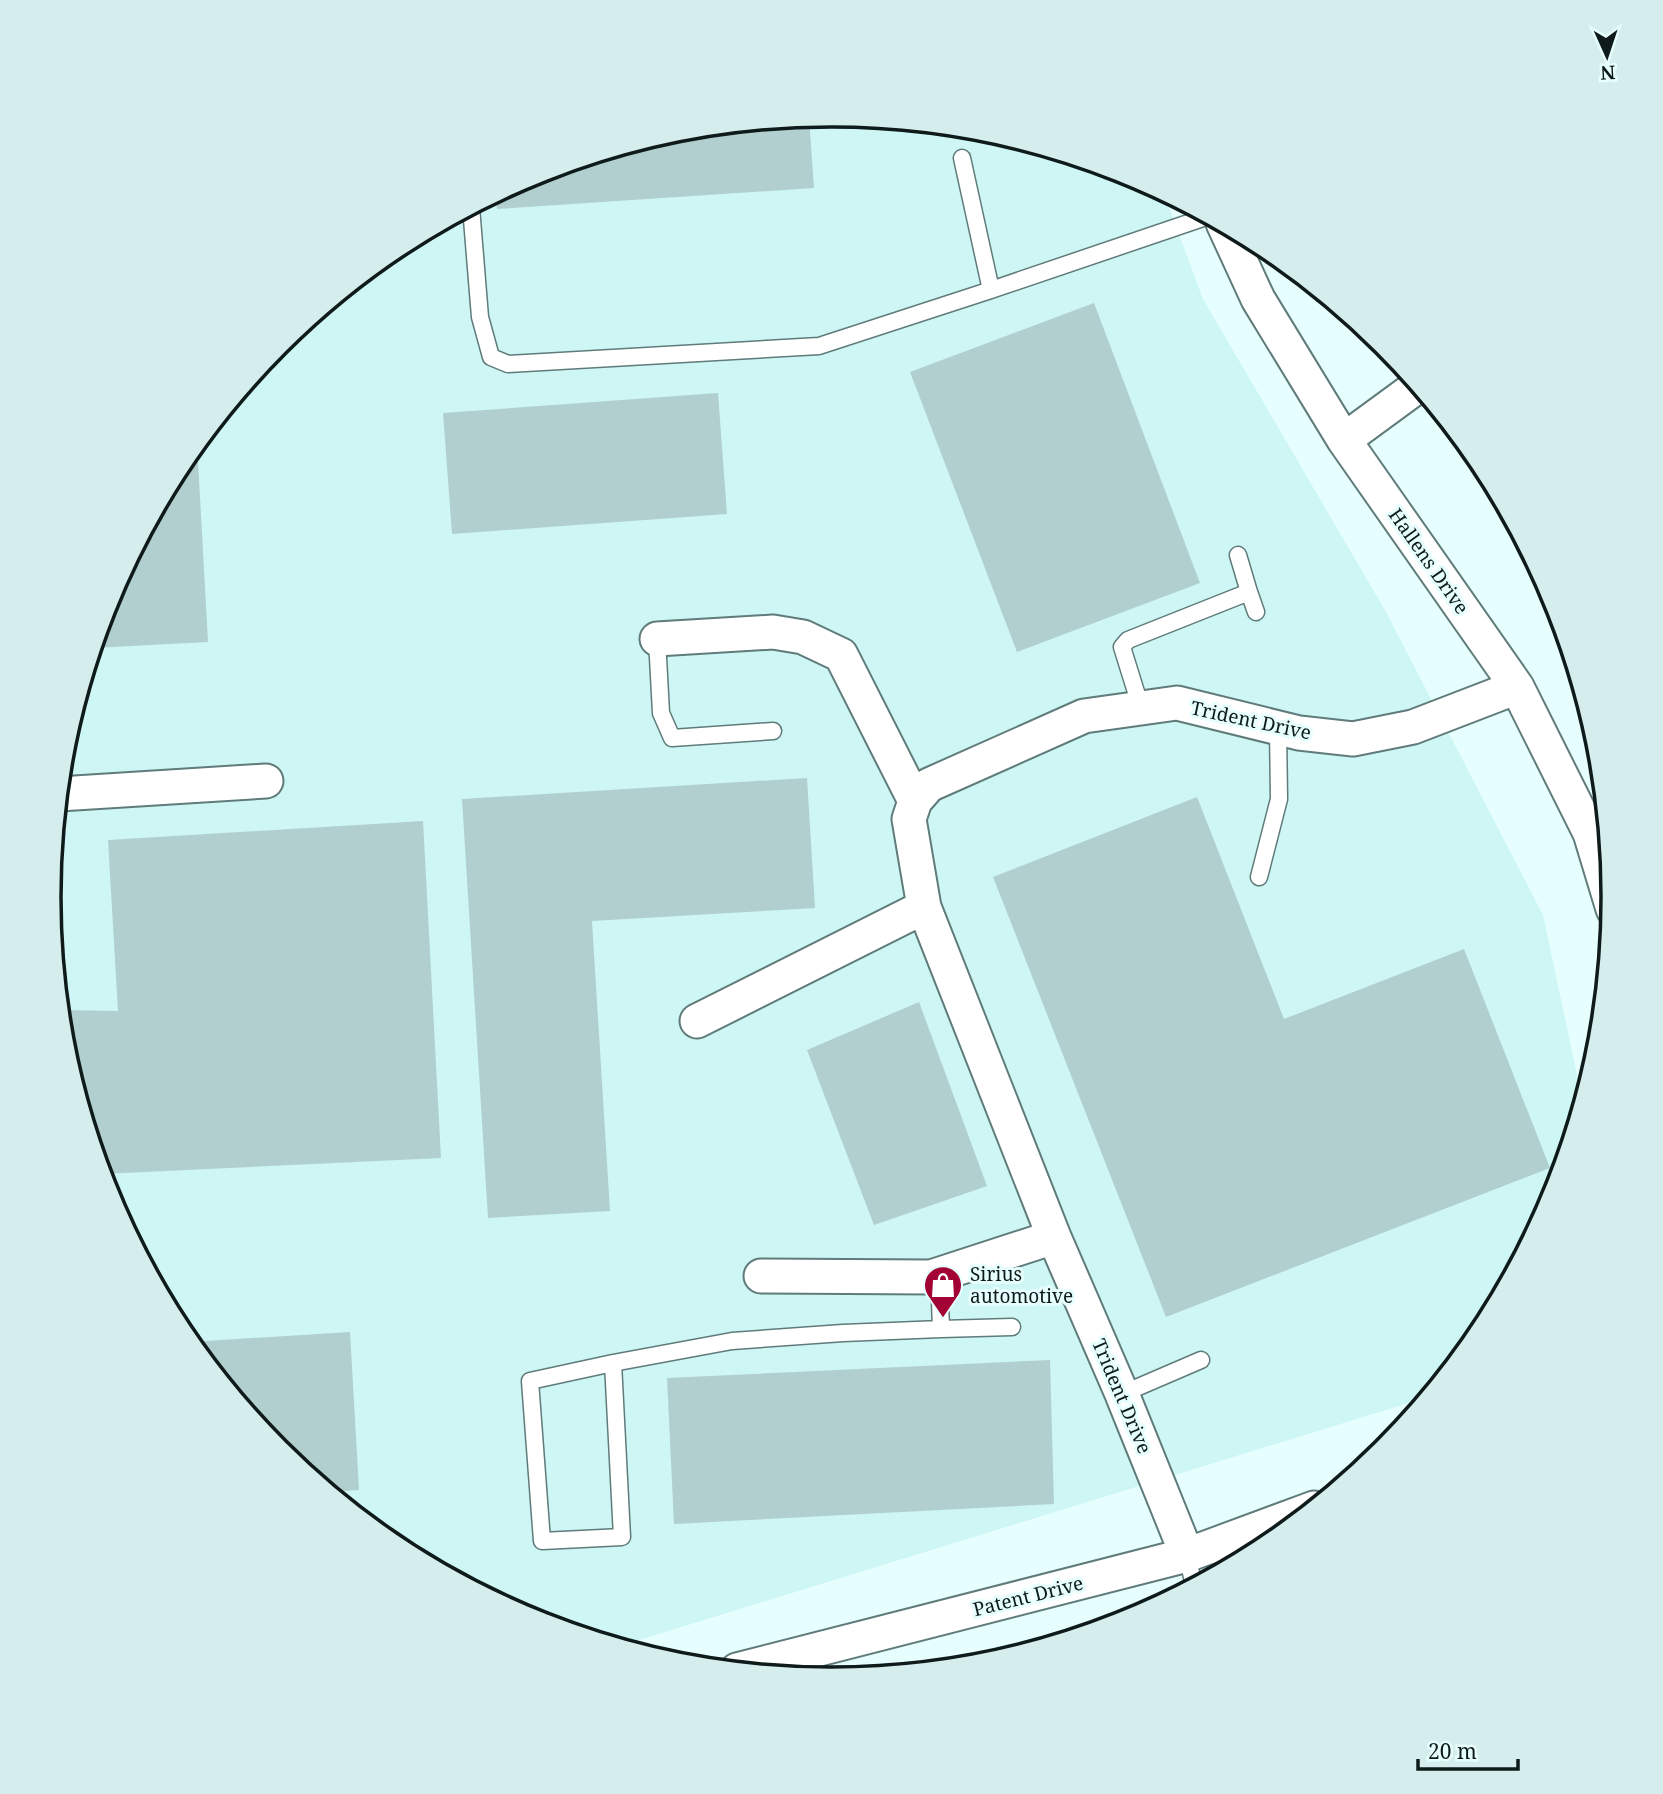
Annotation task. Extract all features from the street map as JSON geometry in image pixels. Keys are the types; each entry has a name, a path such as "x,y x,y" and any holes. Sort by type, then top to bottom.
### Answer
{"street":[{"name":"Hallens Drive","path":"1230,238 1258,299 1344,440 1517,687 1590,833 1601,865"},
{"path":"1344,440 1412,390"},
{"path":"657,639 773,632 803,637 841,655 915,801"},
{"name":"Trident Drive","path":"1191,1571 1122,1394 1054,1237 924,907 909,819 915,801 929,785 1084,716 1177,703 1299,733 1353,739 1413,727 1517,687"},
{"path":"68,793 266,781"},
{"path":"697,1021 924,907"},
{"path":"761,1276 931,1277 1054,1237"},
{"name":"Patent Drive","path":"763,1664 1191,1571 1263,1534"}],"lane":[{"path":"962,158 990,290"},
{"path":"472,216 480,317 492,357 508,364 818,346 1198,220"},
{"path":"1238,555 1256,612"},
{"path":"1141,708 1122,647 1128,640 1250,592"},
{"path":"657,639 661,713 671,738 773,731"},
{"path":"1259,877 1279,799 1278,727"},
{"path":"939,1274 941,1329"},
{"path":"613,1363 622,1537 542,1541 530,1381 613,1363 732,1341 843,1333 1012,1327"},
{"path":"1122,1394 1201,1360"}],"shaded area":[{"path":"781,128 882,128 932,133 1031,153 1126,185 1168,204 1203,299 1386,612 1543,915 1579,1083 1561,1145 1522,1238 1472,1325 1414,1401 634,1642 537,1609 491,1588 404,1537 324,1476 252,1405 220,1366 164,1282 141,1238 102,1145 87,1096 68,998 63,947 61,897 68,796 87,698 102,649 120,602 164,512 220,428 252,389 287,352 363,286 446,230 537,185 632,153 681,142"}],"building":[{"path":"810,127 814,188 497,209 497,203 537,185 632,153 731,133"},
{"path":"1094,303 1200,583 1017,652 910,372"},
{"path":"718,393 727,514 452,534 443,413"},
{"path":"198,459 208,642 103,648 141,556 164,512"},
{"path":"807,778 815,908 592,921 610,1211 488,1218 462,799"},
{"path":"1197,797 1284,1019 1464,949 1550,1168 1166,1317 993,877"},
{"path":"423,821 441,1158 113,1173 87,1096 70,1010 118,1011 108,840"},
{"path":"919,1002 987,1186 874,1225 807,1050"},
{"path":"350,1332 359,1490 342,1491 287,1442 252,1405 202,1341"},
{"path":"1050,1360 1054,1504 674,1524 667,1378"}],"place":[{"name":"Sirius automotive","path":"943,1319"}]}
